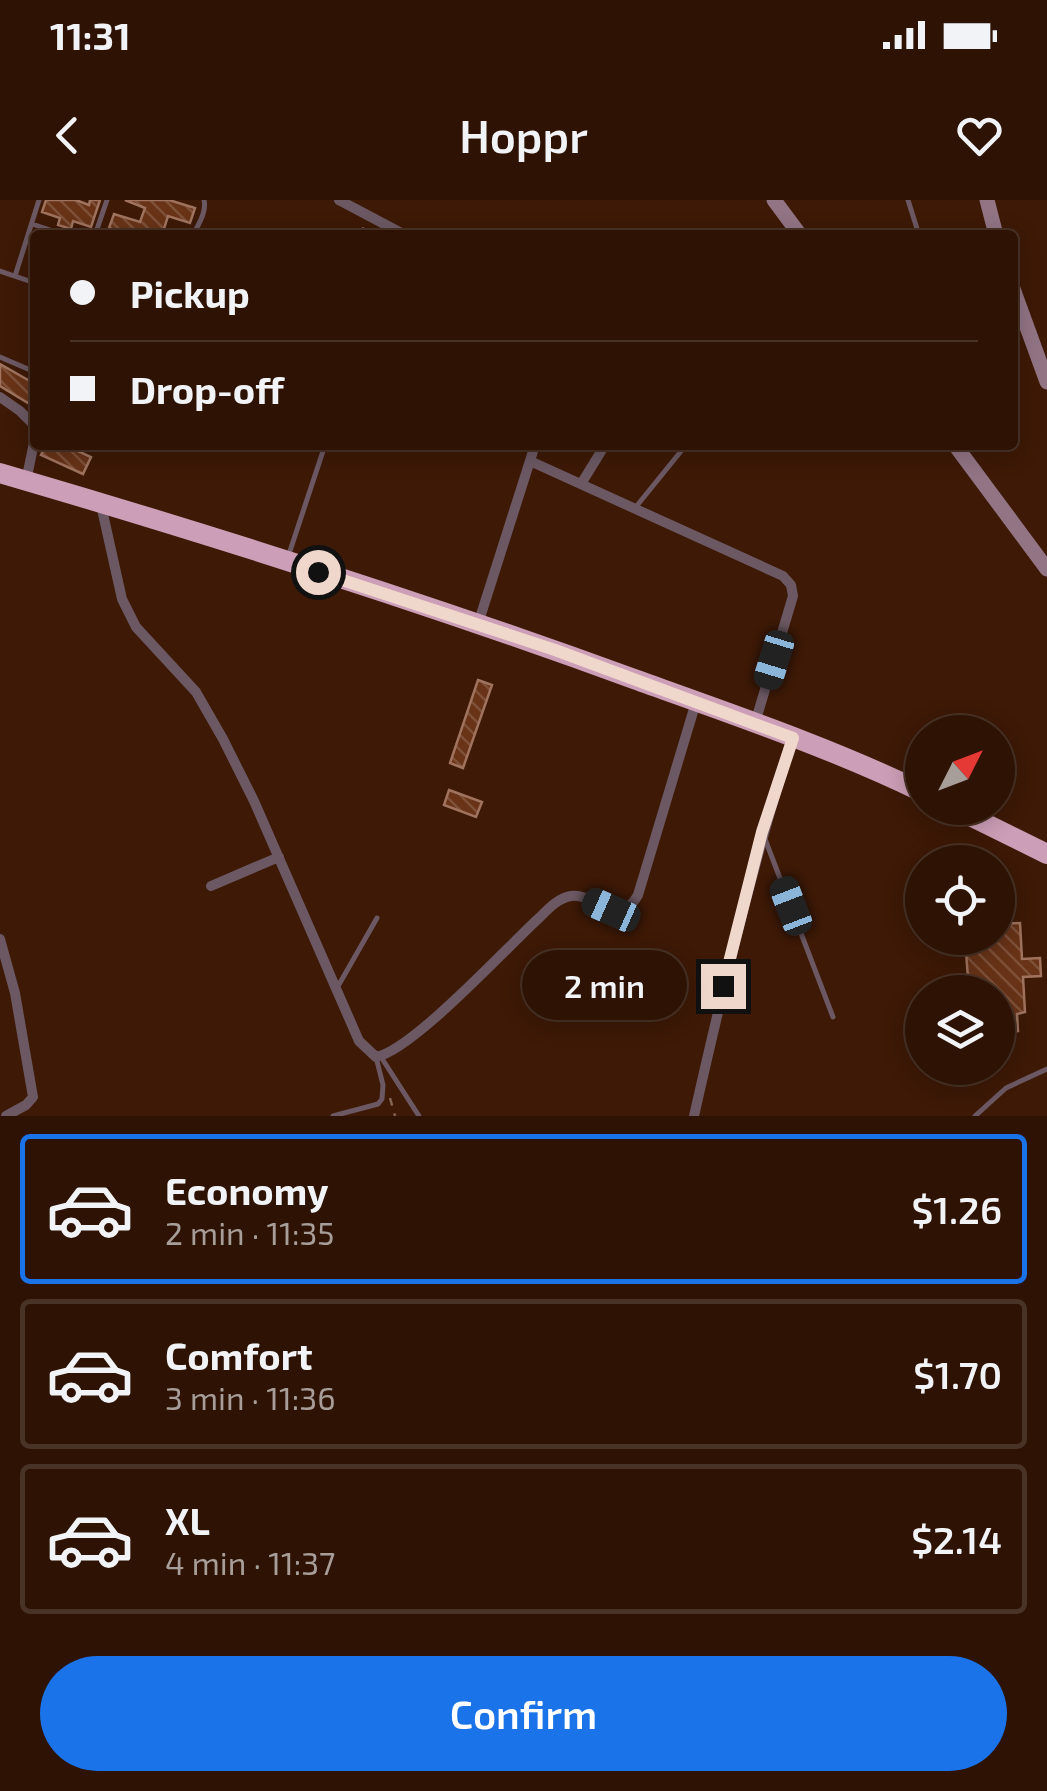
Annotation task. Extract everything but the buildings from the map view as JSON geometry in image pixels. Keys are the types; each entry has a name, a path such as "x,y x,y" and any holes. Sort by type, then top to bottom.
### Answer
{"highway":[{"path":"0,474 478,624 755,723 867,765 905,784"},
{"path":"988,825 1047,854"}],"street":[{"path":"339,200 396,230"},
{"path":"774,200 796,230"},
{"path":"987,200 995,230"},
{"path":"1018,302 1047,382"},
{"path":"0,397 30,421"},
{"path":"26,481 32,450"},
{"path":"478,624 534,450"},
{"path":"580,484 603,450"},
{"path":"959,450 1047,569"},
{"path":"530,460 783,576 791,585 793,596 755,723"},
{"path":"101,505 128,613 203,703 254,801 359,1041 378,1057 423,1027 563,899 584,897 620,911 634,902 696,702"},
{"path":"694,1116 762,832 793,738"},
{"path":"211,886 279,857"},
{"path":"0,939 15,993 33,1097 6,1116"}],"lane":[{"path":"30,230 39,200"},
{"path":"97,230 106,200"},
{"path":"195,230 204,200"},
{"path":"908,200 917,230"},
{"path":"32,224 50,230"},
{"path":"15,276 30,230"},
{"path":"0,271 30,281"},
{"path":"0,357 30,370"},
{"path":"286,562 322,450"},
{"path":"635,508 682,450"},
{"path":"762,832 833,1017"},
{"path":"338,988 377,918"},
{"path":"334,1116 382,1100 378,1057"},
{"path":"378,1057 419,1116"},
{"path":"975,1116 1006,1088 1047,1068"}],"route":[{"path":"318,572 555,650 793,738 762,832 723,986"}]}
